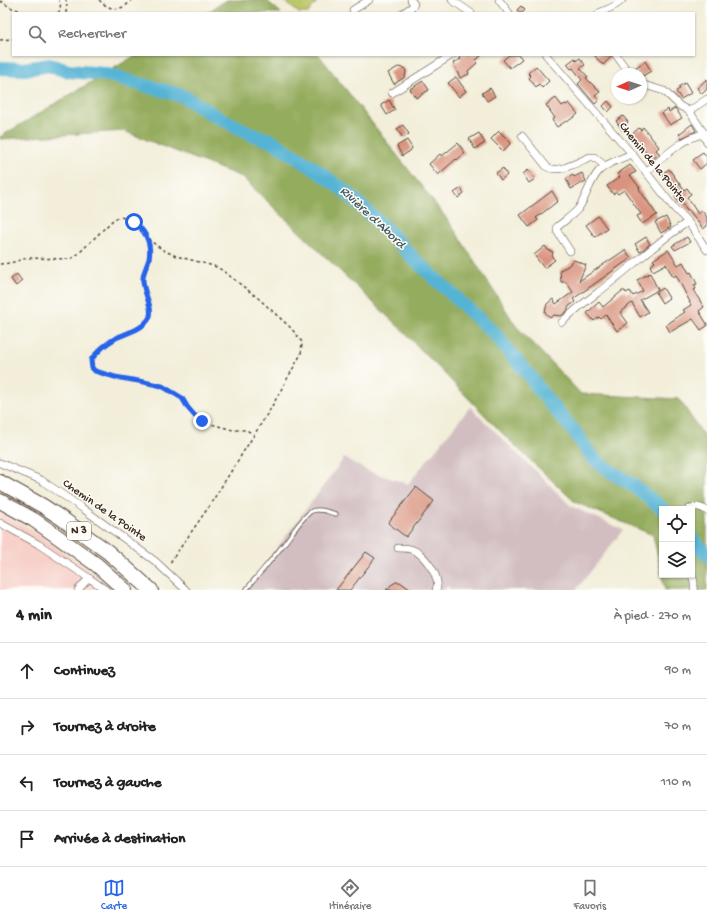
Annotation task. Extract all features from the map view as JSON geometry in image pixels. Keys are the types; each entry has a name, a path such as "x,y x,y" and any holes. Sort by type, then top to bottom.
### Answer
{"highway":[{"name":"N 3","path":"0,482 43,506 64,520 108,552 151,590"},
{"name":"N 3","path":"0,501 34,520 97,565 117,588"}],"street":[{"path":"354,10 369,0"},
{"path":"404,12 413,6 414,4 411,0"},
{"path":"452,0 470,12"},
{"path":"499,0 508,12"},
{"path":"601,12 622,0"},
{"path":"392,94 450,56"},
{"name":"Chemin de la Pointe","path":"547,56 632,154 675,209 688,222 707,250"},
{"path":"617,56 626,68"},
{"path":"647,86 664,92 680,106 689,111 704,133 707,142"},
{"path":"689,111 707,99"},
{"path":"646,172 681,143 704,133"},
{"path":"522,136 547,167 551,169 558,170 590,157 594,157 605,166"},
{"path":"570,251 557,228 578,209 599,170 632,154"},
{"path":"562,322 640,259 657,243 688,222"},
{"name":"Chemin de la Pointe","path":"0,463 40,480 82,508 155,561 186,590"},
{"path":"695,506 703,508 707,511"},
{"path":"0,524 38,544 90,578 117,588"},
{"path":"398,548 407,548 416,551 423,556 429,564 437,581 436,590"},
{"path":"78,590 90,578"},
{"path":"693,578 694,590"}],"lane":[{"path":"246,590 306,515 312,511 318,510 336,514"}],"path":[{"path":"59,0 61,5 59,12"},
{"path":"66,0 66,12"},
{"path":"99,0 109,8 116,9 125,6 132,0"},
{"path":"0,1 12,8 24,12"},
{"path":"0,40 12,39"},
{"path":"0,264 27,258 70,259 76,256 114,219 119,217 126,218 134,222 148,239 163,250 176,256 214,266 222,270 258,298 291,328 302,342 301,354 271,408 208,508 164,570"},
{"path":"148,239 150,251 144,271 143,285 150,306 150,318 141,326 115,338 108,343 91,360 92,368 95,371 108,375 162,386 182,398 188,408 202,421 233,430 246,430 254,435"}],"shaded area":[{"path":"470,407 571,506 623,530 576,590 452,590 447,586 444,590 246,590 344,458 368,471 408,484"},
{"path":"0,514 31,529 104,581 114,590 0,590"}],"green space":[{"path":"227,0 266,0 280,12 208,12"},
{"path":"283,0 318,0 309,12 298,12"},
{"path":"134,56 320,56 450,223 516,326 581,394 679,399 707,441 707,590 665,590 662,578 695,578 695,506 659,506 659,562 653,535 575,502 509,440 403,331 242,177 124,131 0,139 0,137"}],"building":[{"path":"521,6 525,10 523,12 518,12 517,10"},
{"path":"459,56 481,56 475,61 477,63 468,71 469,74 460,78 453,63 461,59"},
{"path":"508,56 520,56 522,59 510,68 503,60"},
{"path":"595,56 611,56 603,65"},
{"path":"575,58 576,61 580,58 585,65 580,68 588,77 586,78 600,92 595,96 599,100 595,104 578,84 582,80 573,68 571,69 567,64"},
{"path":"645,61 651,71 647,73 647,68 635,68"},
{"path":"536,66 549,81 542,88 539,84 536,87 529,78 531,76 528,73"},
{"path":"398,67 404,68 406,71 405,77 394,84 388,73"},
{"path":"456,77 466,91 459,97 448,83"},
{"path":"707,79 707,89 702,94 697,88"},
{"path":"423,81 429,90 416,98 410,89"},
{"path":"685,83 691,93 681,99 676,91 680,89 678,87"},
{"path":"490,88 495,96 487,101 482,93"},
{"path":"556,98 562,106 569,103 578,114 557,127 552,120 555,118 546,105"},
{"path":"389,100 395,110 387,115 381,105"},
{"path":"608,101 613,107 608,112 603,106"},
{"path":"675,108 682,118 670,125 662,113 668,109 669,112"},
{"path":"623,116 628,122 626,124 628,127 623,131 616,121"},
{"path":"692,124 696,131 682,138 679,134"},
{"path":"403,125 409,134 403,138 397,129"},
{"path":"643,127 659,147 656,150 660,154 652,159 631,135 639,128 641,130"},
{"path":"499,131 511,143 503,151 491,139"},
{"path":"479,133 485,143 475,149 469,139"},
{"path":"407,140 412,148 402,156 397,146"},
{"path":"458,143 465,153 438,175 429,164 440,154 442,156"},
{"path":"703,152 707,157 707,163 700,169 693,160"},
{"path":"630,165 636,172 630,175 657,215 642,224 637,216 641,214 624,190 618,194 616,192 613,194 607,186 620,177 617,174"},
{"path":"503,168 507,175 501,180 496,173"},
{"path":"669,169 684,190 687,188 691,194 687,197 698,214 702,211 707,217 707,226 703,229 689,210 687,211 681,201 679,203 675,196 676,195 662,174"},
{"path":"528,170 535,179 529,183 523,174"},
{"path":"582,173 586,181 571,189 566,179 573,175 574,177"},
{"path":"461,188 464,193 458,198 454,193"},
{"path":"552,191 558,201 536,218 538,220 529,227 520,215"},
{"path":"598,216 607,228 595,237 586,225"},
{"path":"666,217 671,227 661,233 655,222"},
{"path":"646,237 650,244 640,252 635,244"},
{"path":"687,237 690,242 675,250 672,246"},
{"path":"545,246 548,250 553,252 552,257 555,260 544,268 534,255"},
{"path":"625,250 631,258 573,299 575,302 568,307 568,310 561,316 554,315 550,318 545,312 547,304 553,299 556,304 573,292 566,282 561,282 560,270 568,266 574,260 586,265 579,281"},
{"path":"668,250 678,265 683,262 689,273 691,272 697,284 694,285 696,289 693,290 704,307 699,311 707,324 707,326 701,330 693,319 670,332 666,325 685,312 683,310 691,305 676,275 673,277 666,264 653,271 650,266 655,262 653,260"},
{"path":"650,273 658,290 640,300 648,312 640,317 632,303 620,312 628,323 617,331 606,315 601,319 599,317 594,321 587,313 599,302 603,307 622,291 625,291 626,293 630,291 633,296 643,291 637,280"},
{"path":"17,274 22,281 16,286 11,279"},
{"path":"663,288 669,298 662,303 656,293"},
{"path":"416,487 434,501 406,537 388,523"},
{"path":"366,552 375,558 350,590 336,590"},
{"path":"396,582 400,582 411,590 386,590"}],"waterway":[{"name":"Rivière d'Abord","path":"0,68 24,69 49,65 68,71 104,74 183,96 212,114 253,135 272,141 315,169 346,192 389,232 413,258 496,335 530,376 548,401 574,431 592,457 659,506"},
{"name":"Rivière d'Abord","path":"695,542 707,555"}],"route":[{"path":"134,222 148,239 150,251 144,271 143,285 150,306 150,318 141,326 115,338 108,343 91,360 92,368 100,373 115,377 162,386 182,398 188,408 202,421"}]}
